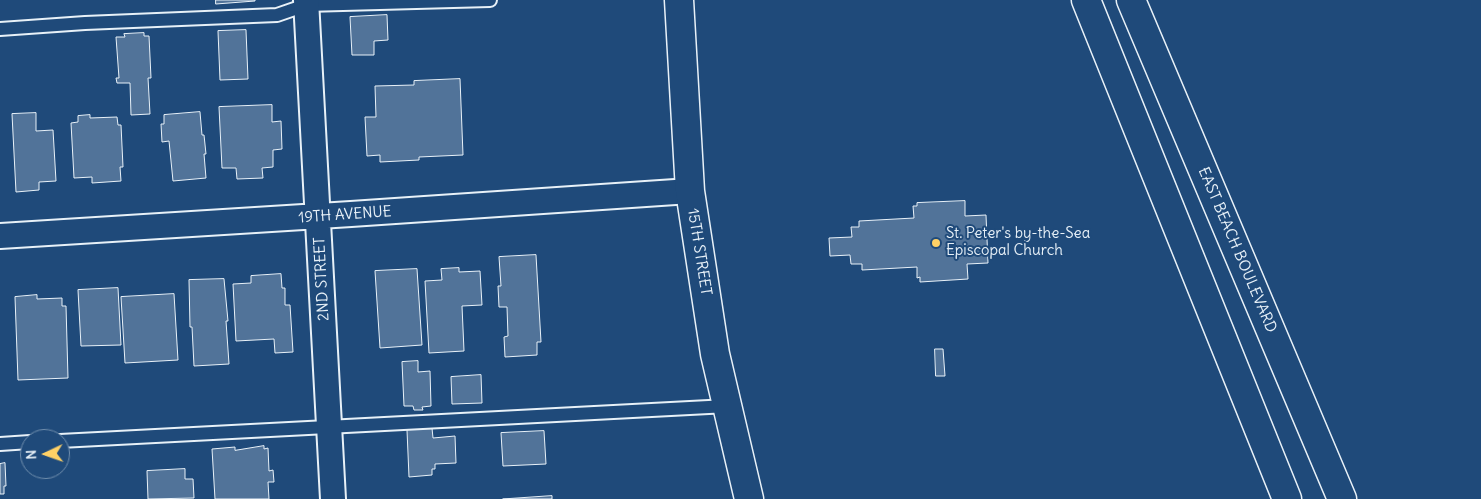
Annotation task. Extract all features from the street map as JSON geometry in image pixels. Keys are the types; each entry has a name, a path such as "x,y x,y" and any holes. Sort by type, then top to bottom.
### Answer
{"main road":[{"name":"15TH STREET","path":"679,0 690,191 715,354 749,499"},
{"path":"1086,0 1287,499"},
{"name":"EAST BEACH BOULEVARD","path":"1131,0 1342,499"}],"street":[{"name":"2ND STREET","path":"306,3 334,499"},
{"name":"19TH AVENUE","path":"0,236 690,191"}],"lane":[{"path":"0,29 85,23 277,15 306,3 490,0"},
{"path":"70,440 728,406"},
{"path":"0,444 20,443"}],"building":[{"path":"216,0 255,0 255,1 216,4"},
{"path":"387,15 388,40 374,41 374,55 352,55 350,17"},
{"path":"246,30 248,79 220,80 218,31"},
{"path":"144,33 144,36 149,36 151,78 148,78 150,114 131,115 130,83 117,83 116,78 119,78 116,37 125,37 124,34"},
{"path":"460,79 463,155 419,157 419,160 380,162 380,155 367,156 365,117 376,117 375,86 414,85 414,81"},
{"path":"272,105 272,122 281,121 282,149 273,150 273,167 262,168 263,178 237,179 236,168 222,168 219,107"},
{"path":"200,112 206,154 204,154 206,178 173,181 169,141 162,142 161,124 164,124 164,115"},
{"path":"36,113 36,131 53,130 56,181 39,182 39,190 16,192 12,114"},
{"path":"90,115 90,118 117,117 118,125 121,125 123,167 120,167 121,181 92,183 92,177 74,178 71,123 78,122 78,116"},
{"path":"965,201 965,216 986,215 988,263 967,264 968,279 920,282 920,277 917,278 917,267 862,270 862,264 851,264 850,255 830,256 829,238 852,237 851,227 859,227 859,221 914,218 913,206 917,206 917,203"},
{"path":"536,255 541,342 537,342 537,355 505,357 504,337 508,336 507,307 499,307 498,286 501,286 499,257"},
{"path":"459,268 459,272 480,271 482,305 462,306 464,351 429,353 425,281 442,280 441,269"},
{"path":"417,269 422,345 380,348 375,271"},
{"path":"281,274 282,288 285,288 285,305 290,305 293,352 275,353 274,339 236,341 233,284 251,283 251,276"},
{"path":"224,279 228,321 226,321 229,364 194,366 192,327 190,327 189,280"},
{"path":"118,288 121,345 81,346 78,290"},
{"path":"174,294 178,360 125,363 121,297"},
{"path":"37,295 37,299 62,298 62,306 66,306 68,378 18,380 15,297"},
{"path":"935,349 943,349 945,376 936,376"},
{"path":"418,361 418,372 430,371 431,406 422,407 423,410 414,410 413,406 404,406 402,362"},
{"path":"481,375 482,403 452,404 451,377"},
{"path":"432,428 433,438 455,436 456,463 435,464 435,469 432,469 432,475 409,477 407,430"},
{"path":"544,431 546,464 503,466 501,433"},
{"path":"264,446 264,449 268,448 269,471 273,470 274,482 268,482 269,499 215,499 212,449 235,447 235,450"},
{"path":"5,463 6,486 4,486 4,494 0,494 0,464"},
{"path":"185,469 185,479 193,479 194,498 148,499 147,471"},
{"path":"552,496 552,499 503,499"}],"place":[{"name":"St. Peter's by-the-Sea Episcopal Church","path":"936,243"}]}
